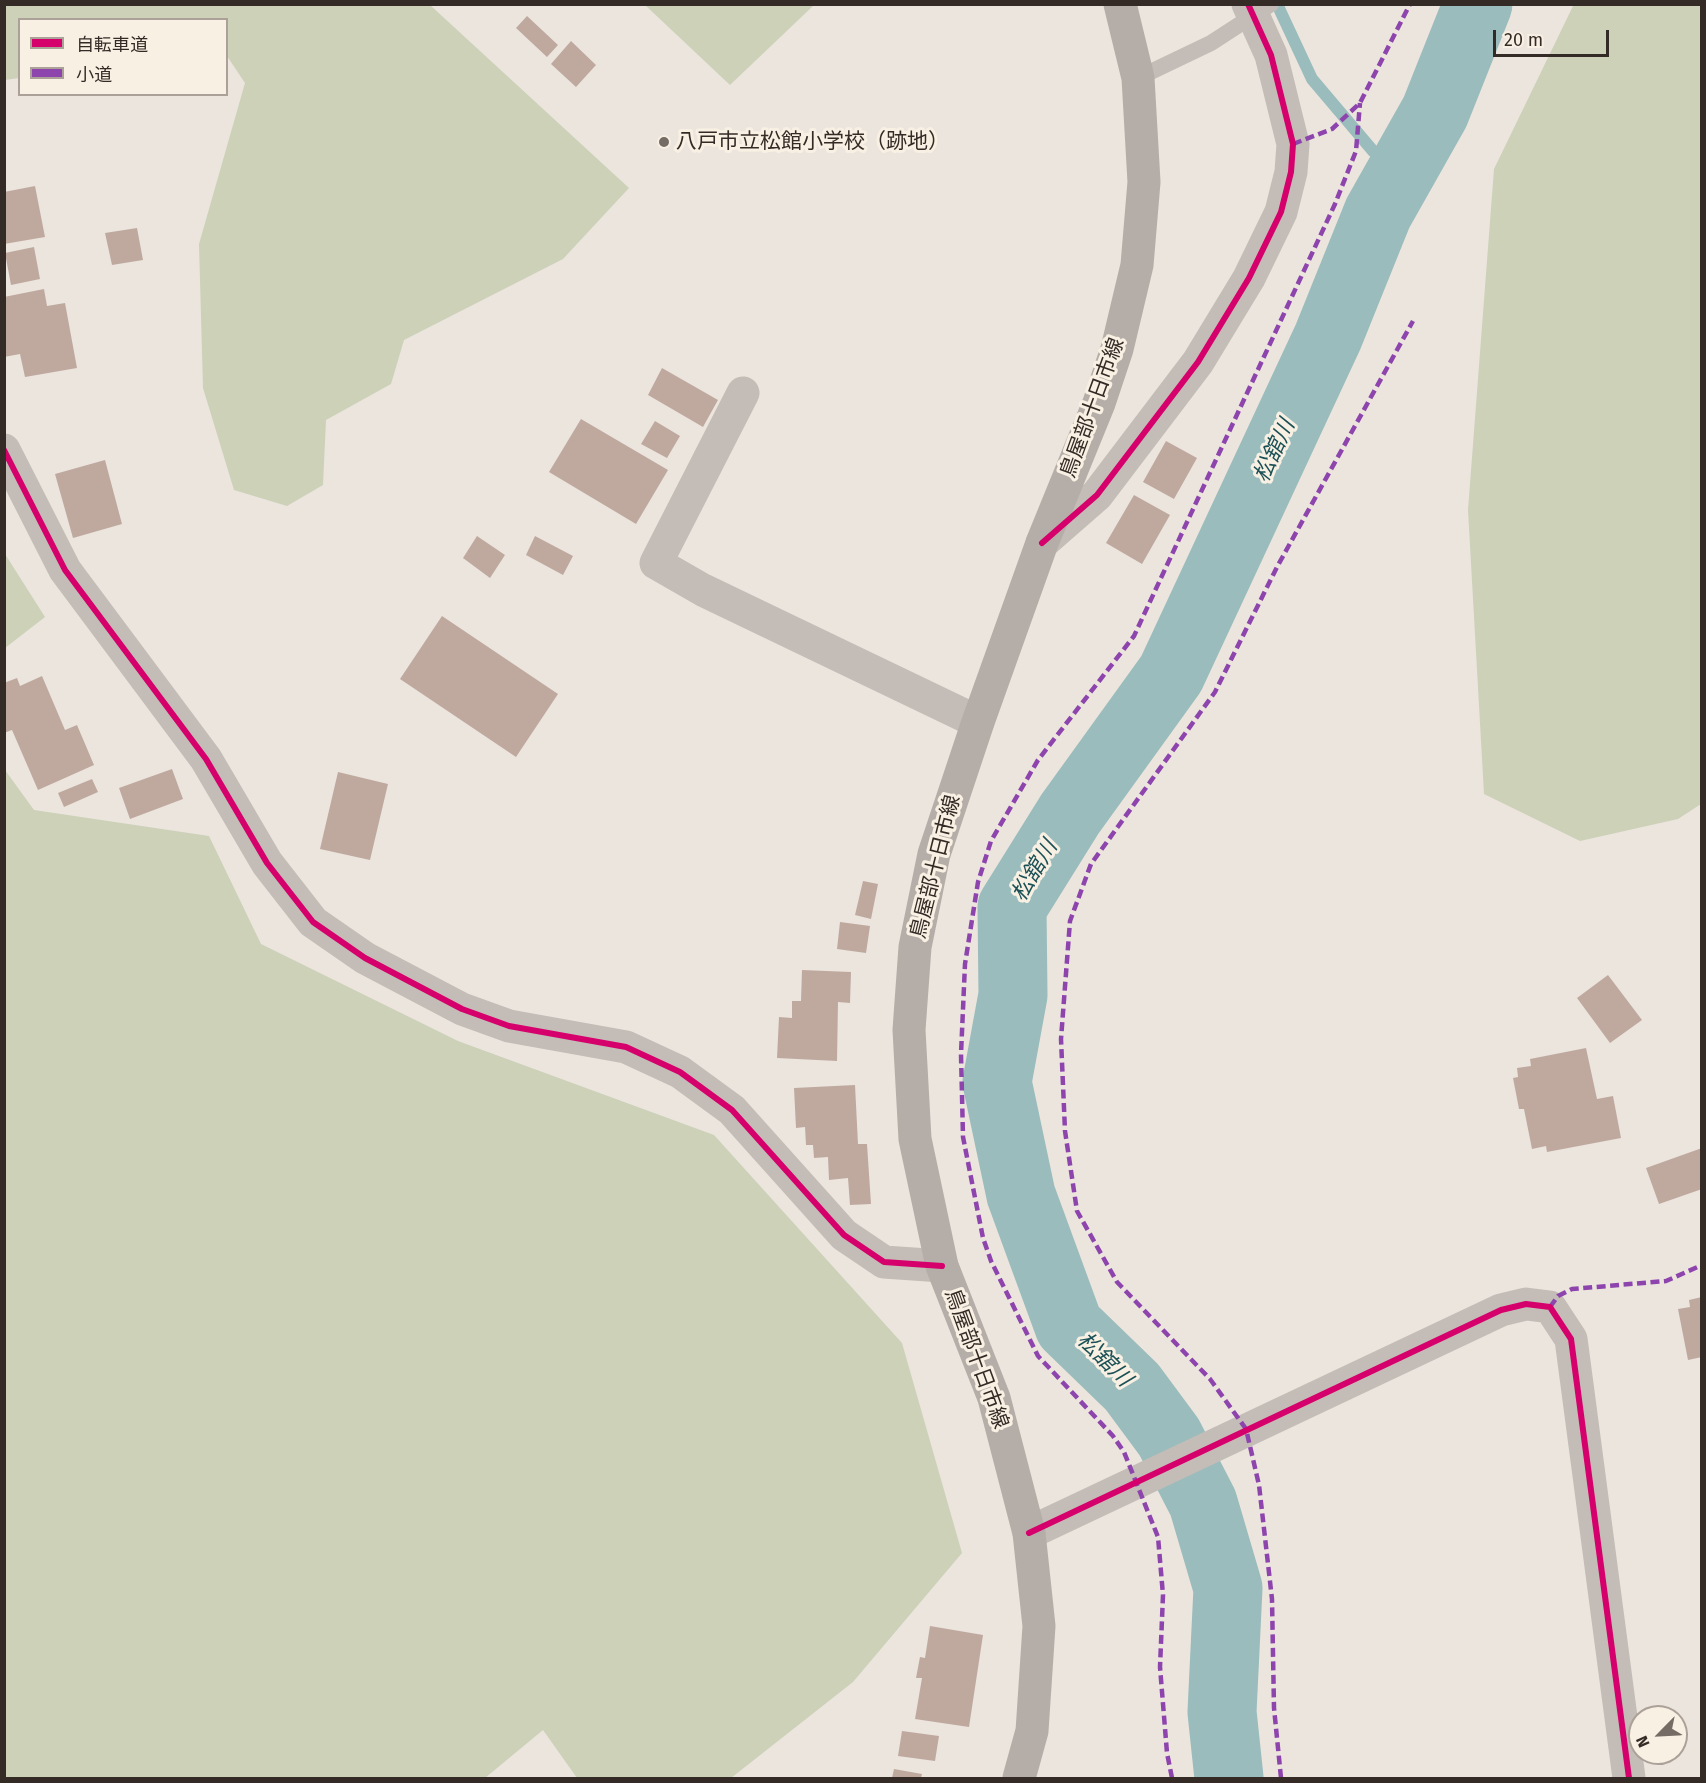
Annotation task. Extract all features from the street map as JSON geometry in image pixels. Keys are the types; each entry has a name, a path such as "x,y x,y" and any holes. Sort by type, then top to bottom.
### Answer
{"main road":[{"name":"鳥屋部十日市線","path":"1019,1779 1032,1731 1039,1626 1029,1533 994,1398 942,1266 915,1139 909,1030 915,947 934,854 1042,543 1099,403 1117,349 1137,265 1144,182 1138,78 1119,4"}],"street":[{"path":"1042,543 1097,495 1198,362 1249,278 1281,212 1291,172 1293,144 1258,8"},
{"path":"743,393 656,563 703,590 978,722"},
{"path":"4,450 65,570 206,759 267,863 313,922 365,958 462,1009 509,1026 626,1047 680,1072 732,1110 844,1235 884,1262 942,1266"},
{"path":"1029,1533 1501,1310 1526,1304 1550,1307 1571,1338 1629,1779"}],"lane":[{"path":"1138,78 1211,43 1258,8"}],"green space":[{"path":"1574,4 1702,5 1701,804 1678,819 1580,841 1484,794 1468,510 1494,169"},
{"path":"4,5 430,5 629,188 563,259 404,340 391,384 326,420 323,485 287,506 234,490 203,388 199,244 245,83 228,58 228,18 18,18 18,78 5,80"},
{"path":"645,5 814,5 730,85"},
{"path":"5,554 45,617 4,648"},
{"path":"5,770 34,810 209,836 261,944 458,1041 714,1135 902,1343 962,1553 853,1682 731,1778 577,1778 543,1730 485,1778 5,1778"}],"building":[{"path":"527,16 558,45 547,57 516,28"},
{"path":"571,41 596,65 576,87 551,64"},
{"path":"35,186 45,237 4,244 4,192"},
{"path":"137,228 143,260 112,265 105,233"},
{"path":"34,247 40,279 11,285 5,253"},
{"path":"44,289 47,306 65,303 77,368 25,377 20,354 4,357 4,297"},
{"path":"662,368 718,400 703,427 648,395"},
{"path":"581,419 668,470 636,524 549,472"},
{"path":"655,421 680,436 667,458 641,444"},
{"path":"1166,441 1197,458 1174,499 1143,482"},
{"path":"105,460 122,524 73,538 55,474"},
{"path":"1134,495 1170,515 1142,564 1106,543"},
{"path":"477,536 505,555 490,578 463,558"},
{"path":"535,536 573,556 563,575 526,555"},
{"path":"442,616 558,694 516,757 400,679"},
{"path":"42,676 65,730 77,725 94,765 38,790 12,730 4,733 4,683 17,678 20,686"},
{"path":"172,769 183,799 130,819 119,788"},
{"path":"338,772 388,784 370,860 320,849"},
{"path":"92,779 98,792 64,807 58,793"},
{"path":"863,881 878,884 871,919 855,915"},
{"path":"840,922 870,926 866,953 837,949"},
{"path":"802,970 851,972 850,1003 838,1002 837,1061 777,1058 779,1017 792,1018 792,1001 801,1001"},
{"path":"1608,975 1642,1020 1610,1043 1577,998"},
{"path":"1586,1048 1597,1099 1613,1096 1621,1138 1547,1152 1546,1146 1532,1149 1524,1109 1519,1109 1513,1078 1518,1077 1517,1068 1531,1066 1530,1059"},
{"path":"855,1085 858,1144 867,1144 871,1204 850,1205 848,1178 829,1180 828,1157 814,1158 813,1145 806,1145 805,1127 796,1128 794,1088"},
{"path":"1702,1148 1702,1189 1659,1204 1646,1168"},
{"path":"1702,1297 1702,1357 1688,1360 1678,1309 1690,1307 1689,1300"},
{"path":"930,1626 983,1635 969,1727 915,1719 922,1678 916,1678 920,1657 925,1658"},
{"path":"902,1731 939,1736 935,1761 898,1756"},
{"path":"894,1769 922,1774 921,1778 892,1778"}],"waterway":[{"path":"1277,4 1312,79 1373,151 1409,162"},
{"name":"松舘川","path":"1229,1778 1222,1712 1228,1588 1203,1503 1169,1437 1132,1387 1069,1326 1021,1195 997,1082 1013,995 1012,907 1070,814 1171,674 1328,337 1378,213 1435,112 1478,4"}],"marked path":[{"path":"1293,144 1332,129 1360,103 1410,4"},
{"path":"1172,1778 1167,1753 1160,1667 1163,1595 1158,1537 1124,1452 1113,1436 1038,1356 991,1261 983,1238 963,1137 961,1054 965,964 978,882 991,841 1038,760 1134,636 1335,204 1356,151 1360,103"},
{"path":"1281,1778 1274,1708 1272,1599 1259,1485 1246,1429 1210,1379 1117,1282 1077,1211 1065,1131 1061,1039 1070,921 1091,864 1215,692 1277,567 1413,321"},
{"path":"1550,1307 1558,1296 1572,1289 1666,1281 1702,1265"}],"cycle path":[{"path":"1042,543 1097,495 1198,362 1249,278 1281,212 1291,172 1293,144 1271,55 1248,4"},
{"path":"4,450 65,570 206,759 267,863 313,922 365,958 462,1009 509,1026 626,1047 680,1072 732,1110 844,1235 884,1262 942,1266"},
{"path":"1029,1533 1501,1310 1526,1304 1550,1307 1571,1339 1629,1778"}],"place":[{"name":"八戸市立松館小学校（跡地）","path":"664,142"}]}
